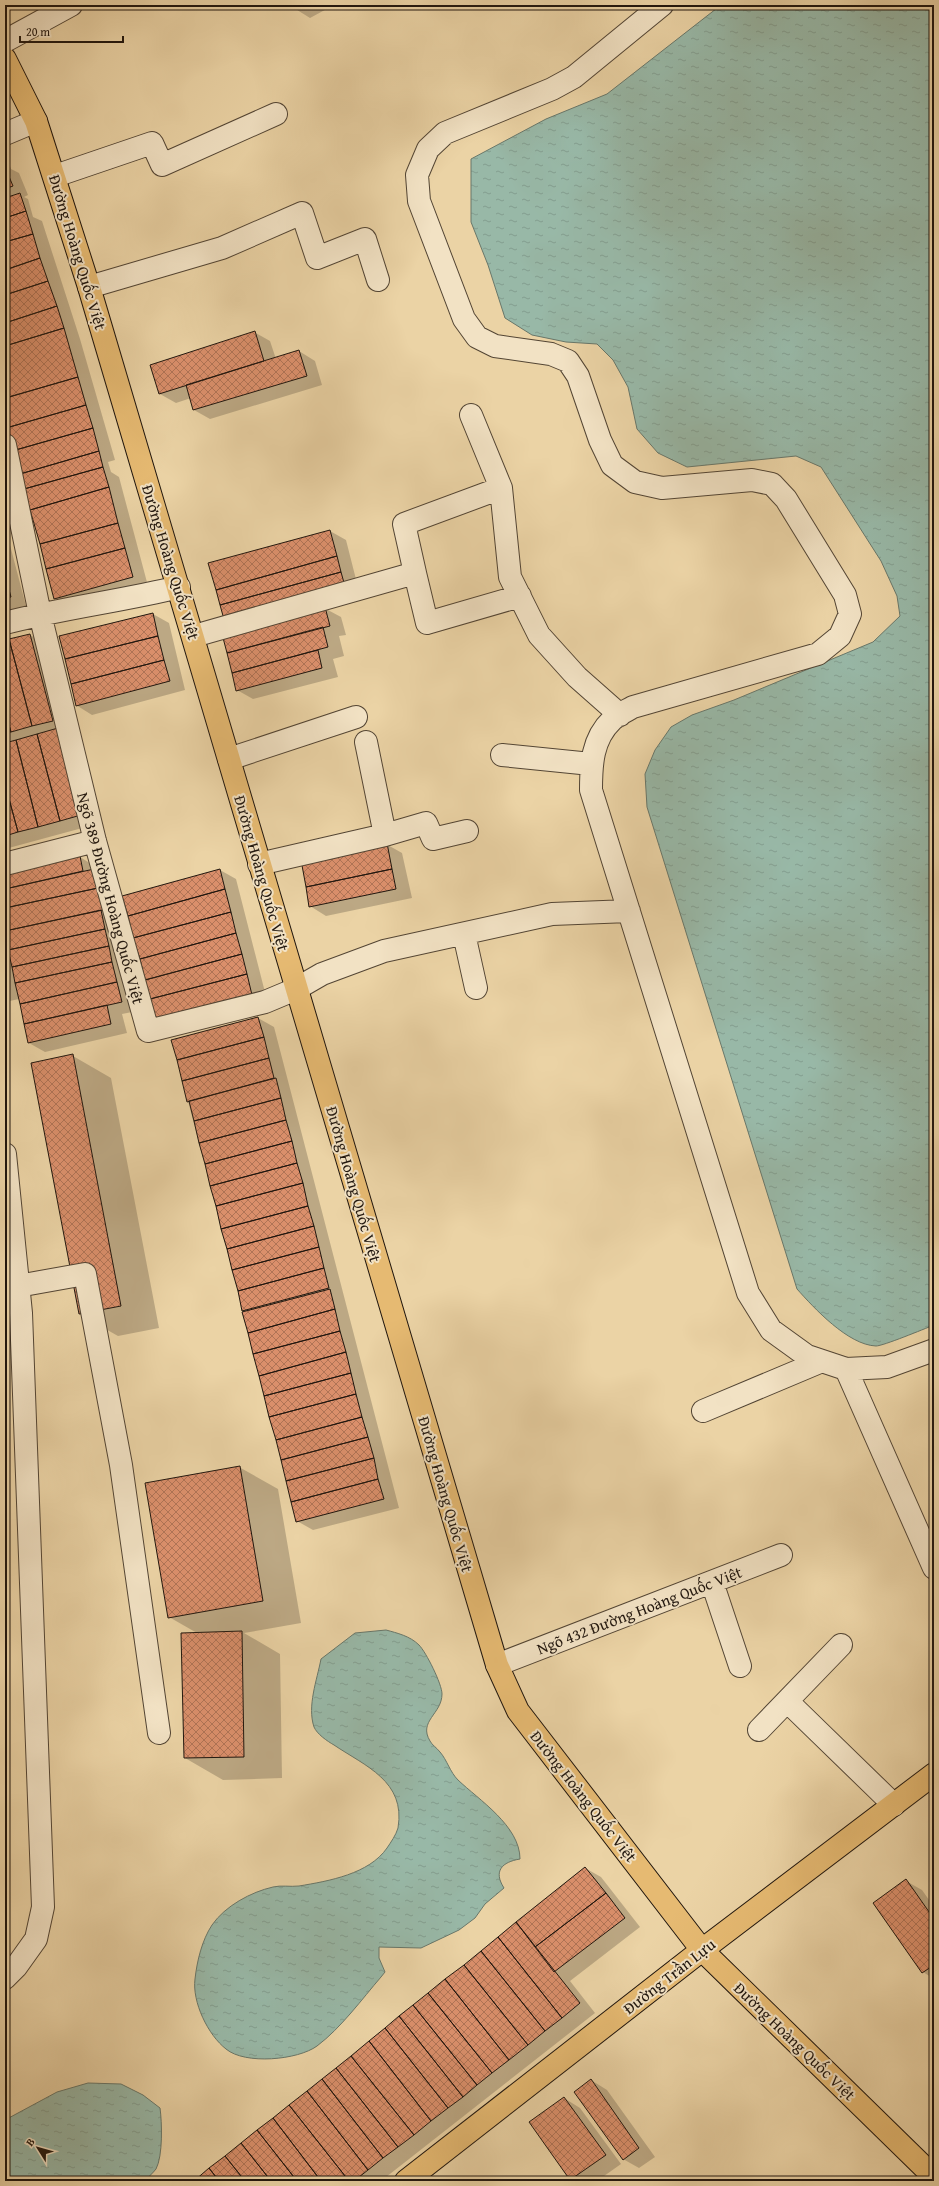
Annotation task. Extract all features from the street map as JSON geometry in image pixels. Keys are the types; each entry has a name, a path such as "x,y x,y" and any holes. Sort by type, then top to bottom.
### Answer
{"main road":[{"name":"Đường Hoàng Quốc Việt","path":"5,59 36,120 55,176 194,636 259,864 497,1665 518,1711 702,1950 933,2175"},
{"name":"Đường Trần Lựu","path":"406,2181 702,1950 934,1774"}],"street":[{"path":"5,41 71,5"},
{"path":"662,5 574,77 552,89 445,133 428,149 417,175 419,201 464,319 477,337 495,346 551,354 568,361 578,376 600,440 612,465 635,482 662,488 752,480 772,484 786,499 845,595 850,614 840,636 818,654 633,707 611,721 598,740 591,764 591,790 748,1293 771,1330 807,1356 846,1369 887,1367 934,1350"},
{"path":"55,176 152,143 162,165 276,114"},
{"path":"5,134 36,120"},
{"path":"89,287 222,248 302,212 317,258 365,239 378,280"},
{"path":"470,415 501,488 510,577 539,635 577,677 620,715"},
{"name":"Ngõ 389 Đường Hoàng Quốc Việt","path":"5,445 40,614 95,841 148,1031 265,1002 296,989"},
{"path":"501,488 404,524 427,623 520,596"},
{"path":"194,636 415,573"},
{"path":"5,624 40,614 150,594 179,587"},
{"path":"229,759 356,717"},
{"path":"366,742 385,835"},
{"path":"502,755 591,764"},
{"path":"259,864 385,835 426,823 433,839 468,831"},
{"path":"5,864 95,841"},
{"path":"296,989 322,974 384,951 552,914 629,911"},
{"path":"464,934 476,988"},
{"path":"5,1154 18,1286 43,1907 36,1940 16,1967 5,1978"},
{"path":"18,1286 85,1274 121,1465 159,1733"},
{"path":"703,1411 822,1361"},
{"path":"846,1369 934,1568"},
{"name":"Ngõ 432 Đường Hoàng Quốc Việt","path":"497,1665 781,1555"},
{"path":"712,1582 740,1666"},
{"path":"758,1730 841,1645"},
{"path":"787,1701 894,1805"}],"water":[{"path":"721,5 934,5 934,1325 876,1346 865,1344 843,1333 822,1315 797,1289 647,807 645,774 655,750 671,727 692,715 734,700 873,642 900,616 897,596 881,561 821,467 796,456 687,467 658,453 637,429 628,387 613,360 597,344 566,342 532,335 505,318 488,265 471,222 471,159 546,119 607,94"},
{"path":"386,1630 412,1639 426,1654 437,1676 442,1694 441,1701 427,1728 427,1734 430,1741 442,1755 458,1780 487,1805 506,1825 518,1847 520,1859 508,1862 501,1868 499,1877 504,1888 485,1904 475,1918 459,1930 421,1948 379,1947 379,1958 385,1972 343,2022 317,2046 297,2055 272,2059 258,2059 235,2054 219,2043 207,2027 196,1998 195,1979 199,1958 205,1937 217,1918 231,1906 256,1892 276,1886 299,1886 323,1882 348,1875 359,1870 379,1857 387,1848 397,1831 399,1812 396,1798 389,1787 381,1777 370,1768 320,1735 315,1730 312,1719 313,1693 321,1659 355,1633"},
{"path":"88,2083 121,2084 143,2095 160,2108 161,2148 156,2169 145,2181 5,2181 5,2120 57,2092"}],"building":[{"path":"292,5 301,5 294,9"},
{"path":"5,167 13,186 5,189"},
{"path":"20,193 26,211 5,218 5,198"},
{"path":"26,211 33,234 5,242 5,218"},
{"path":"33,234 40,258 5,270 5,242"},
{"path":"40,258 48,281 5,295 5,270"},
{"path":"48,281 57,306 5,323 5,295"},
{"path":"57,306 64,328 5,346 5,323"},
{"path":"64,328 78,377 6,398 5,346"},
{"path":"255,331 264,361 159,394 150,365"},
{"path":"299,350 307,376 193,410 186,385"},
{"path":"78,377 86,405 6,428 5,398"},
{"path":"86,405 93,428 12,451 6,428"},
{"path":"93,428 99,451 20,474 12,451"},
{"path":"99,451 103,467 24,489 20,474"},
{"path":"103,467 109,487 30,510 24,489"},
{"path":"109,487 118,523 40,544 30,510"},
{"path":"118,523 125,548 46,569 40,544"},
{"path":"330,530 337,556 216,590 208,563"},
{"path":"125,548 133,577 54,599 46,569"},
{"path":"337,556 341,572 220,605 216,590"},
{"path":"341,572 346,590 225,623 220,605"},
{"path":"5,575 11,597 5,598"},
{"path":"325,607 330,626 227,653 222,634"},
{"path":"153,613 158,636 65,659 59,636"},
{"path":"323,627 328,647 232,673 227,653"},
{"path":"30,634 53,721 32,726 9,639"},
{"path":"158,636 164,660 71,684 65,659"},
{"path":"9,639 32,726 11,732 5,711 5,640"},
{"path":"318,650 322,668 236,691 232,673"},
{"path":"164,660 170,681 76,706 71,684"},
{"path":"5,711 11,732 5,733"},
{"path":"58,728 81,815 60,821 37,734"},
{"path":"37,734 60,821 38,827 16,740"},
{"path":"16,740 38,827 18,832 5,784 5,743"},
{"path":"5,784 18,832 5,836"},
{"path":"387,843 392,869 306,887 301,860"},
{"path":"80,856 83,871 5,889 5,873"},
{"path":"94,869 98,888 5,908 5,889"},
{"path":"220,869 225,889 128,916 122,896"},
{"path":"392,869 396,889 309,907 306,887"},
{"path":"98,888 103,910 5,931 5,908"},
{"path":"225,889 231,912 133,938 128,916"},
{"path":"101,910 105,929 8,950 5,931"},
{"path":"231,912 236,933 140,959 133,938"},
{"path":"105,929 109,946 12,967 8,950"},
{"path":"236,933 242,954 145,980 140,959"},
{"path":"109,946 112,962 15,983 12,967"},
{"path":"242,954 247,974 150,999 145,980"},
{"path":"112,962 117,982 20,1004 15,983"},
{"path":"5,970 8,984 5,984"},
{"path":"247,974 252,995 156,1021 150,999"},
{"path":"117,982 122,1002 24,1024 20,1004"},
{"path":"107,1005 111,1024 28,1043 24,1024"},
{"path":"258,1017 264,1037 177,1060 171,1040"},
{"path":"264,1037 269,1058 182,1081 177,1060"},
{"path":"73,1054 121,1306 79,1314 31,1063"},
{"path":"269,1058 274,1078 187,1102 182,1081"},
{"path":"276,1078 281,1098 194,1121 189,1101"},
{"path":"281,1098 286,1120 199,1143 194,1121"},
{"path":"286,1120 292,1141 205,1164 199,1143"},
{"path":"292,1141 297,1163 210,1186 205,1164"},
{"path":"297,1163 303,1183 216,1206 210,1186"},
{"path":"303,1183 308,1206 221,1229 216,1206"},
{"path":"308,1206 314,1226 227,1249 221,1229"},
{"path":"314,1226 319,1247 232,1270 227,1249"},
{"path":"319,1247 324,1268 238,1291 232,1270"},
{"path":"324,1268 329,1288 242,1311 238,1291"},
{"path":"330,1289 335,1309 248,1333 242,1312"},
{"path":"335,1309 340,1331 253,1354 248,1333"},
{"path":"340,1331 346,1352 259,1376 253,1354"},
{"path":"346,1352 351,1373 264,1396 259,1376"},
{"path":"351,1373 356,1394 269,1417 264,1396"},
{"path":"356,1394 362,1417 276,1440 269,1417"},
{"path":"362,1417 368,1437 281,1460 276,1440"},
{"path":"368,1437 374,1458 286,1481 281,1460"},
{"path":"374,1458 378,1479 291,1502 286,1481"},
{"path":"240,1466 263,1601 168,1618 145,1483"},
{"path":"378,1479 384,1499 296,1522 291,1502"},
{"path":"242,1631 244,1757 184,1758 181,1633"},
{"path":"585,1867 606,1893 535,1947 516,1922"},
{"path":"906,1879 934,1919 934,1965 922,1973 873,1903"},
{"path":"606,1893 625,1918 554,1972 535,1947"},
{"path":"516,1922 580,2003 562,2018 498,1937"},
{"path":"498,1937 562,2018 545,2031 481,1951"},
{"path":"481,1951 545,2031 528,2045 464,1965"},
{"path":"464,1965 528,2045 509,2060 445,1979"},
{"path":"445,1979 509,2060 492,2073 428,1993"},
{"path":"428,1993 492,2073 477,2085 413,2005"},
{"path":"413,2005 477,2085 463,2097 399,2016"},
{"path":"399,2016 463,2097 448,2108 385,2028"},
{"path":"385,2028 448,2108 431,2121 369,2041"},
{"path":"369,2041 431,2121 414,2135 351,2056"},
{"path":"351,2056 414,2135 398,2147 336,2068"},
{"path":"336,2068 398,2147 383,2158 322,2079"},
{"path":"322,2079 383,2158 368,2170 307,2091"},
{"path":"591,2079 639,2148 623,2160 574,2092"},
{"path":"307,2091 368,2170 354,2181 349,2181 289,2105"},
{"path":"564,2097 606,2155 570,2180 529,2122"},
{"path":"289,2105 349,2181 321,2181 273,2118"},
{"path":"273,2118 321,2181 297,2181 257,2130"},
{"path":"257,2130 297,2181 271,2181 241,2143"},
{"path":"241,2143 271,2181 245,2181 225,2156"},
{"path":"225,2156 245,2181 219,2181 209,2168"},
{"path":"209,2168 219,2181 194,2181"}]}
